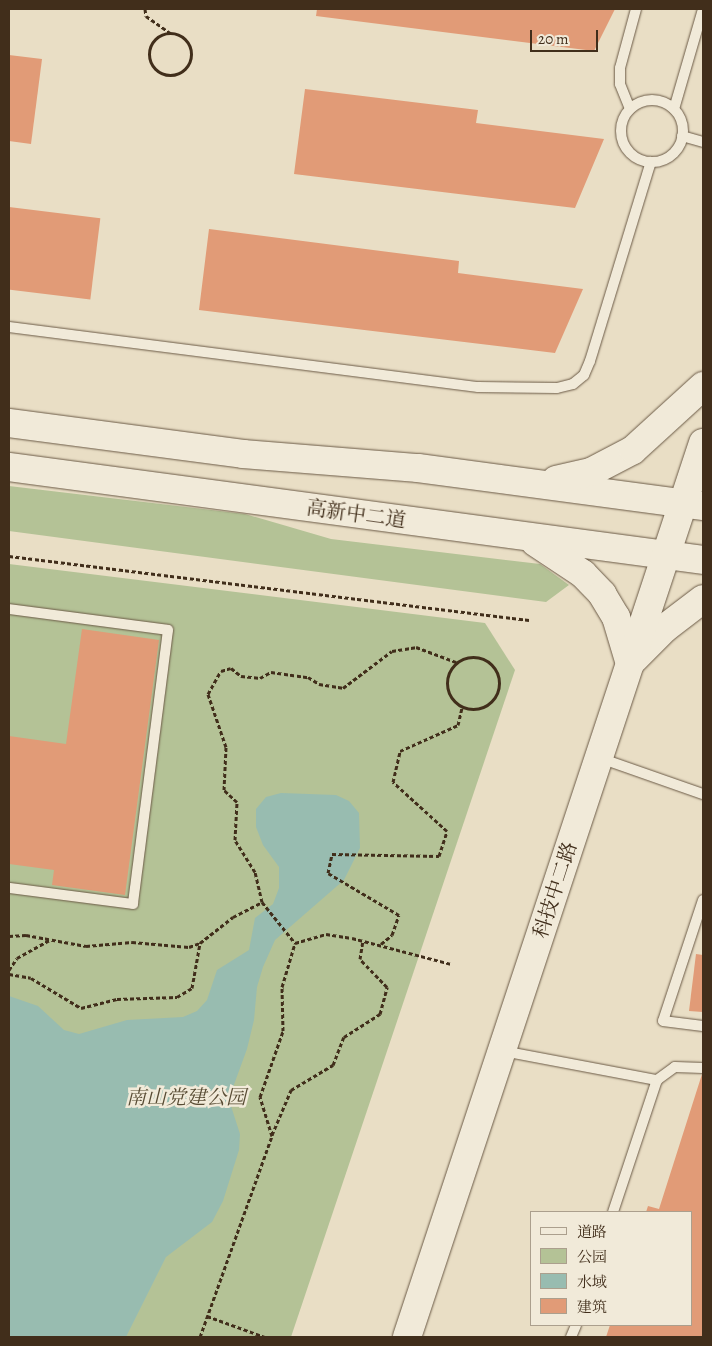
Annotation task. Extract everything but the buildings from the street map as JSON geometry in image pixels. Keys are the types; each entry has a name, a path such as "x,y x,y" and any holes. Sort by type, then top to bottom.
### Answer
{"main road":[{"path":"532,483 564,480 591,472 633,450 703,386"},
{"path":"9,423 244,454 418,468 693,505"},
{"name":"科技中二路","path":"407,1337 666,555 693,505 703,443"},
{"name":"高新中二道","path":"9,467 527,538 703,560"},
{"path":"527,538 583,574 602,594 616,616 630,664 665,628 703,599"}],"lane":[{"path":"630,109 620,84 620,68 636,9"},
{"path":"674,109 703,9"},
{"path":"655,100 674,109 682,123 682,136 673,153 651,162 634,156 622,140 621,128 630,109 645,101 655,100"},
{"path":"682,136 703,142"},
{"path":"9,328 478,387 557,388 573,384 584,374 590,362 651,162"},
{"path":"9,609 168,630 133,904 9,888"},
{"path":"599,758 703,794"},
{"path":"703,900 662,1021 703,1026"},
{"path":"502,1051 657,1080"},
{"path":"613,1211 657,1080 675,1067 703,1068"}],"path":[{"path":"145,9 146,16 170,33 188,42 191,55 181,72 168,75 151,63 149,49 157,37 170,33"},
{"path":"9,556 529,620"},
{"path":"295,943 263,904 255,872 235,840 237,802 224,790 226,747 208,694 221,670 231,668 241,676 260,678 270,672 298,676 319,684 343,688 392,650 416,647 456,662"},
{"path":"480,657 494,667 500,684 494,699 487,705 479,709 462,707 449,695 446,686 450,670 456,662 463,658 480,657"},
{"path":"380,944 392,935 399,915 328,873 332,854 438,856 447,831 393,782 400,751 458,725 462,707"},
{"path":"9,936 86,946 132,942 176,948 200,943 233,917 263,904"},
{"path":"295,943 326,934 380,944 452,964"},
{"path":"50,940 18,958 9,972 31,978 81,1008 117,999 177,997 192,988 200,943"},
{"path":"200,1337 272,1136 291,1090 333,1065 344,1037 380,1014 387,987 360,959 362,940"},
{"path":"272,1136 260,1097 283,1031 282,987 295,943"},
{"path":"207,1316 265,1337"}],"green space":[{"path":"9,486 245,514 331,539 540,564 569,585 546,602 9,531"},
{"name":"南山党建公园","path":"9,564 485,623 515,670 291,1337 9,1337"}],"water":[{"path":"281,793 336,795 349,801 359,813 360,848 344,880 275,940 263,967 257,987 254,1020 247,1049 232,1090 230,1103 240,1134 239,1150 223,1201 212,1222 166,1257 126,1337 9,1337 9,996 38,1006 64,1030 79,1034 127,1020 183,1017 197,1011 207,1000 217,970 249,950 255,918 273,904 279,888 279,867 263,845 256,827 256,809 266,797"}]}
